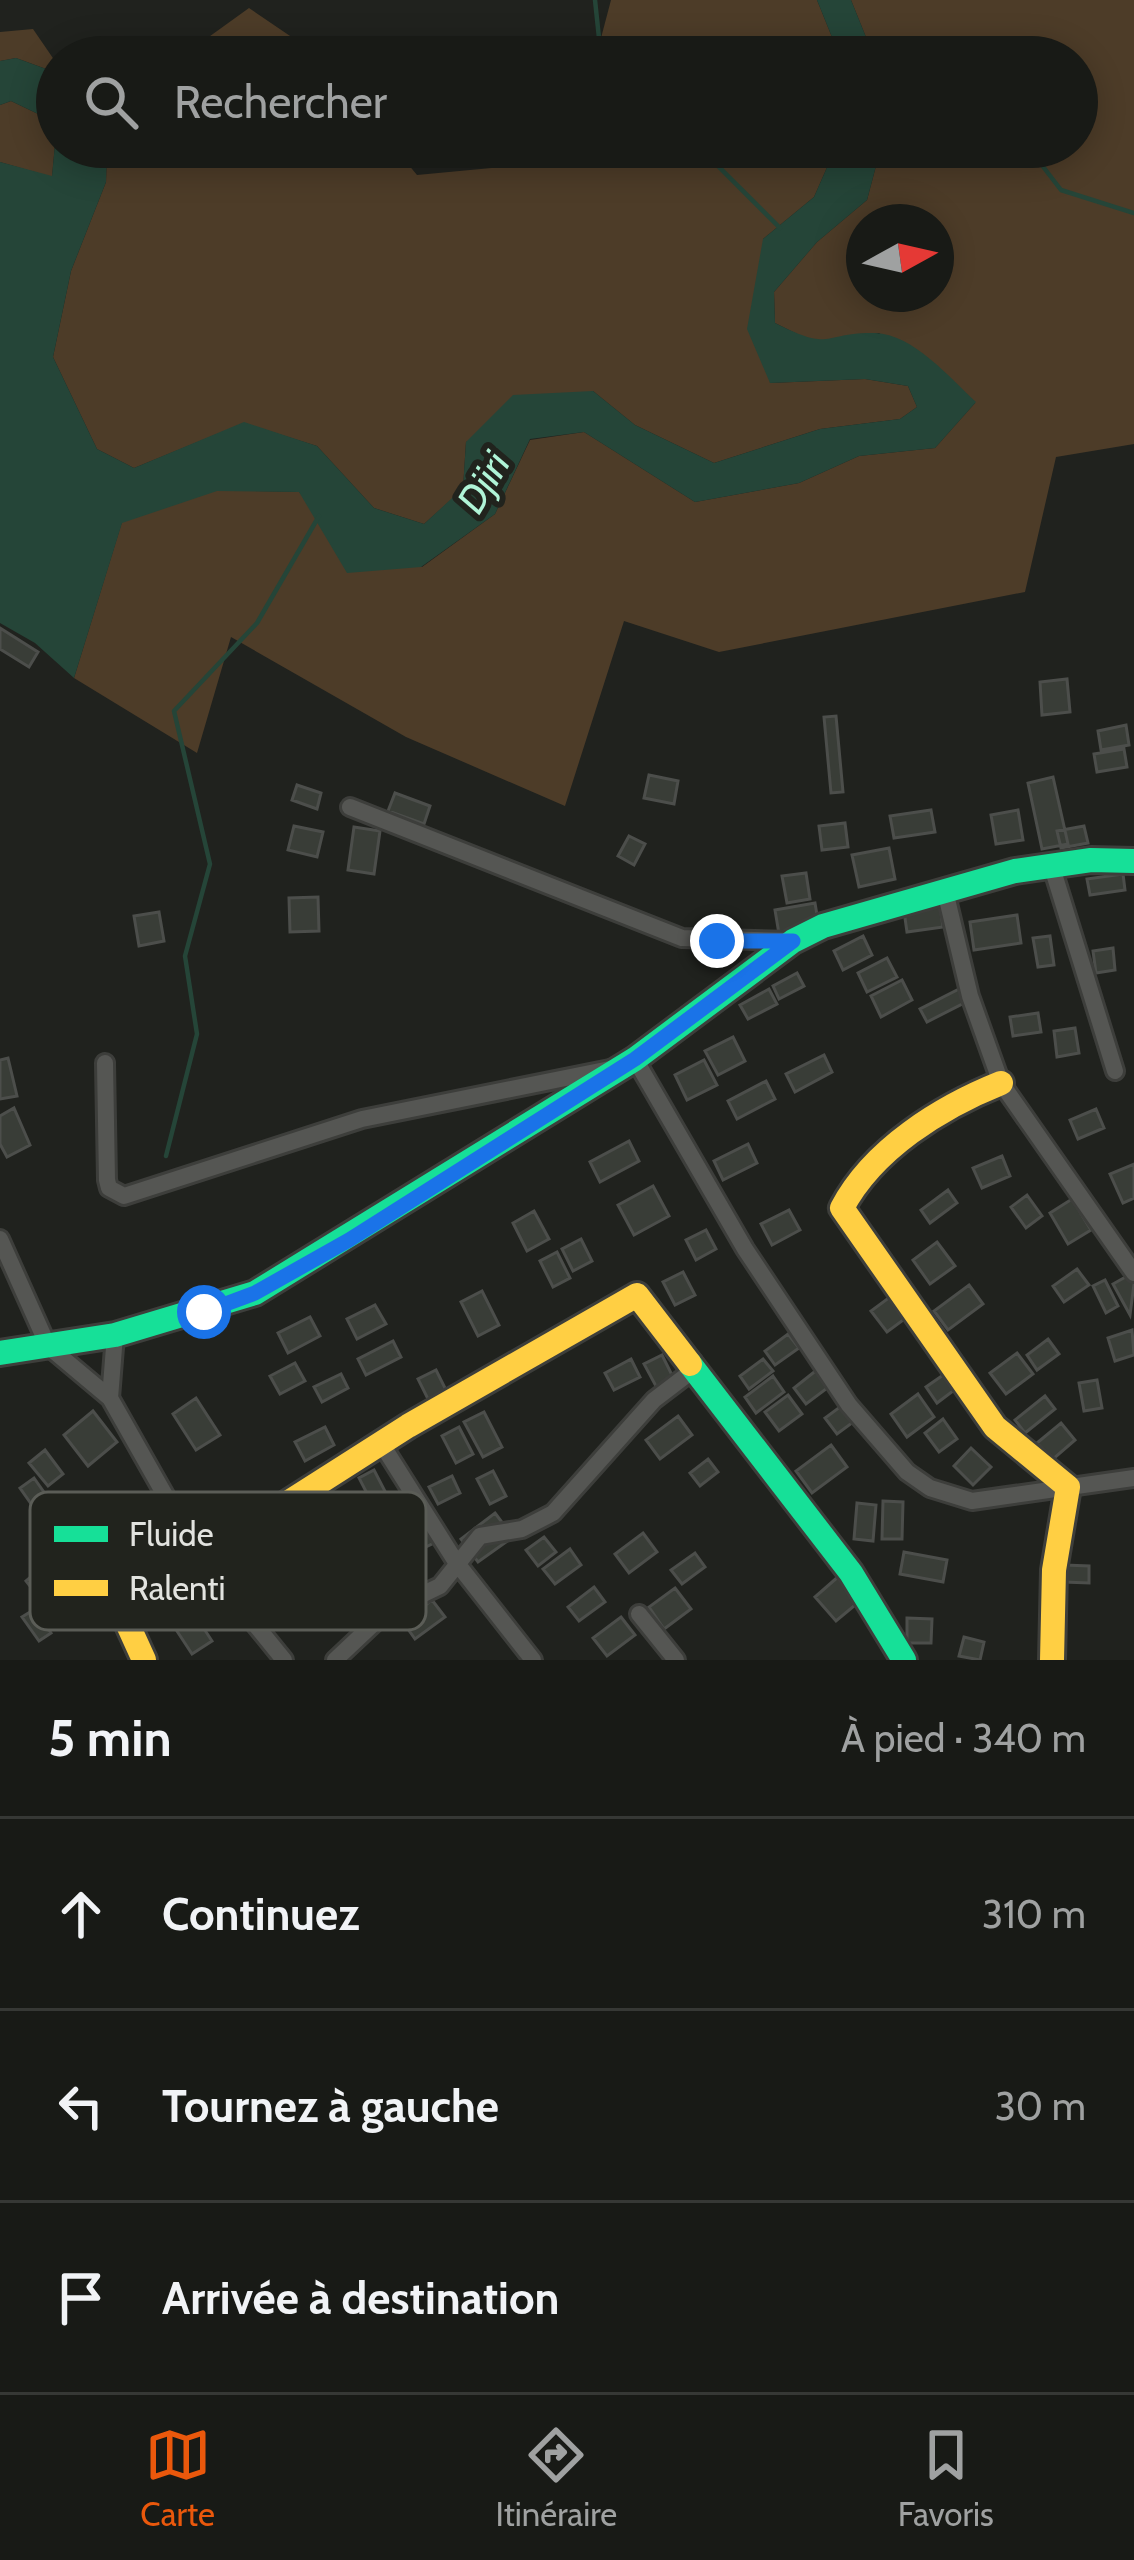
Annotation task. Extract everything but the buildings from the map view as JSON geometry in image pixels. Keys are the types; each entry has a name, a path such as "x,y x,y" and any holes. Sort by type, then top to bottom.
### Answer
{"street":[{"path":"350,806 682,938 793,941"},
{"path":"0,1353 115,1335 255,1293 627,1064 793,941 858,914 946,896 1051,864 1134,861"},
{"path":"1051,864 1114,1071"},
{"path":"946,896 975,1013 1001,1083 1134,1273"},
{"path":"105,1063 107,1180 109,1188 124,1196 362,1119 627,1064"},
{"path":"627,1064 849,1405 907,1472 930,1488 972,1501 1134,1478"},
{"path":"1001,1083 956,1100 921,1124 842,1208 995,1427 1068,1487"},
{"path":"0,1239 47,1346 110,1398 163,1492"},
{"path":"303,1492 629,1297 644,1300 851,1573 904,1660"},
{"path":"110,1398 115,1335"},
{"path":"426,1593 440,1586 456,1562 487,1532 522,1529 553,1513 654,1400 696,1368"},
{"path":"381,1443 412,1492"},
{"path":"1052,1660 1054,1570 1068,1487"},
{"path":"426,1514 456,1562 533,1660"},
{"path":"639,1614 676,1660"},
{"path":"131,1630 144,1660"},
{"path":"260,1630 284,1660"},
{"path":"335,1660 367,1630"}],"shaded area":[{"path":"611,0 817,0 832,36 602,36"},
{"path":"851,0 1134,0 1134,444 1056,457 1025,592 719,652 624,621 565,806 406,737 231,637 197,753 74,678 122,522 217,490 299,492 422,567 495,514 530,440 584,432 695,502 799,483 859,456 935,448 975,403 879,333 815,343 775,323 774,292 817,242 846,218 846,312 954,312 954,204 862,204 875,168 1098,168 1098,36 866,36"},
{"path":"249,8 290,36 210,36"},
{"path":"33,29 38,36 36,65 16,58 0,61 0,32"},
{"path":"11,101 36,113 36,168 53,168 52,177 0,162 0,105"},
{"path":"106,168 411,168 417,175 492,168 827,168 814,197 763,239 770,383 865,379 908,386 917,407 900,419 820,429 714,463 635,425 593,391 466,442 463,489 424,524 374,508 317,446 244,423 134,468 97,449 53,357 71,271 106,182"}],"water":[{"path":"817,0 851,0 866,36 832,36"},
{"path":"16,58 36,65 36,113 11,101 0,105 0,61"},
{"name":"Djiri","path":"0,162 52,176 53,168 106,168 106,182 71,271 53,357 97,449 134,468 244,422 317,446 374,508 424,524 463,488 466,442 513,395 593,391 635,425 714,463 820,429 900,419 917,407 908,386 865,379 770,383 747,329 763,239 814,197 827,168 875,168 867,200 846,204 846,218 817,242 774,292 775,323 818,339 889,335 930,359 976,402 935,448 859,456 799,483 695,502 584,432 530,439 495,514 421,567 347,573 299,492 217,491 122,523 74,678 35,643 0,623"}],"waterway":[{"path":"595,0 599,36"},
{"path":"720,168 780,228"},
{"path":"1044,168 1061,190 1134,213"},
{"path":"166,1156 197,1034 185,956 210,864 174,711 257,623 319,516"}],"traffic: fast":[{"path":"0,1353 115,1335 255,1293 635,1059 793,941 823,926 1015,871 1091,860 1134,861"},
{"path":"690,1364 851,1573 904,1660"}],"traffic: slow":[{"path":"1001,1083 911,1132 871,1167 842,1208 995,1427 1068,1487 1054,1570 1052,1660"},
{"path":"305,1492 408,1426 637,1295 690,1364"},
{"path":"130,1630 144,1660"}],"route":[{"path":"204,1312 255,1293 349,1240 635,1059 793,941 717,941"}]}
